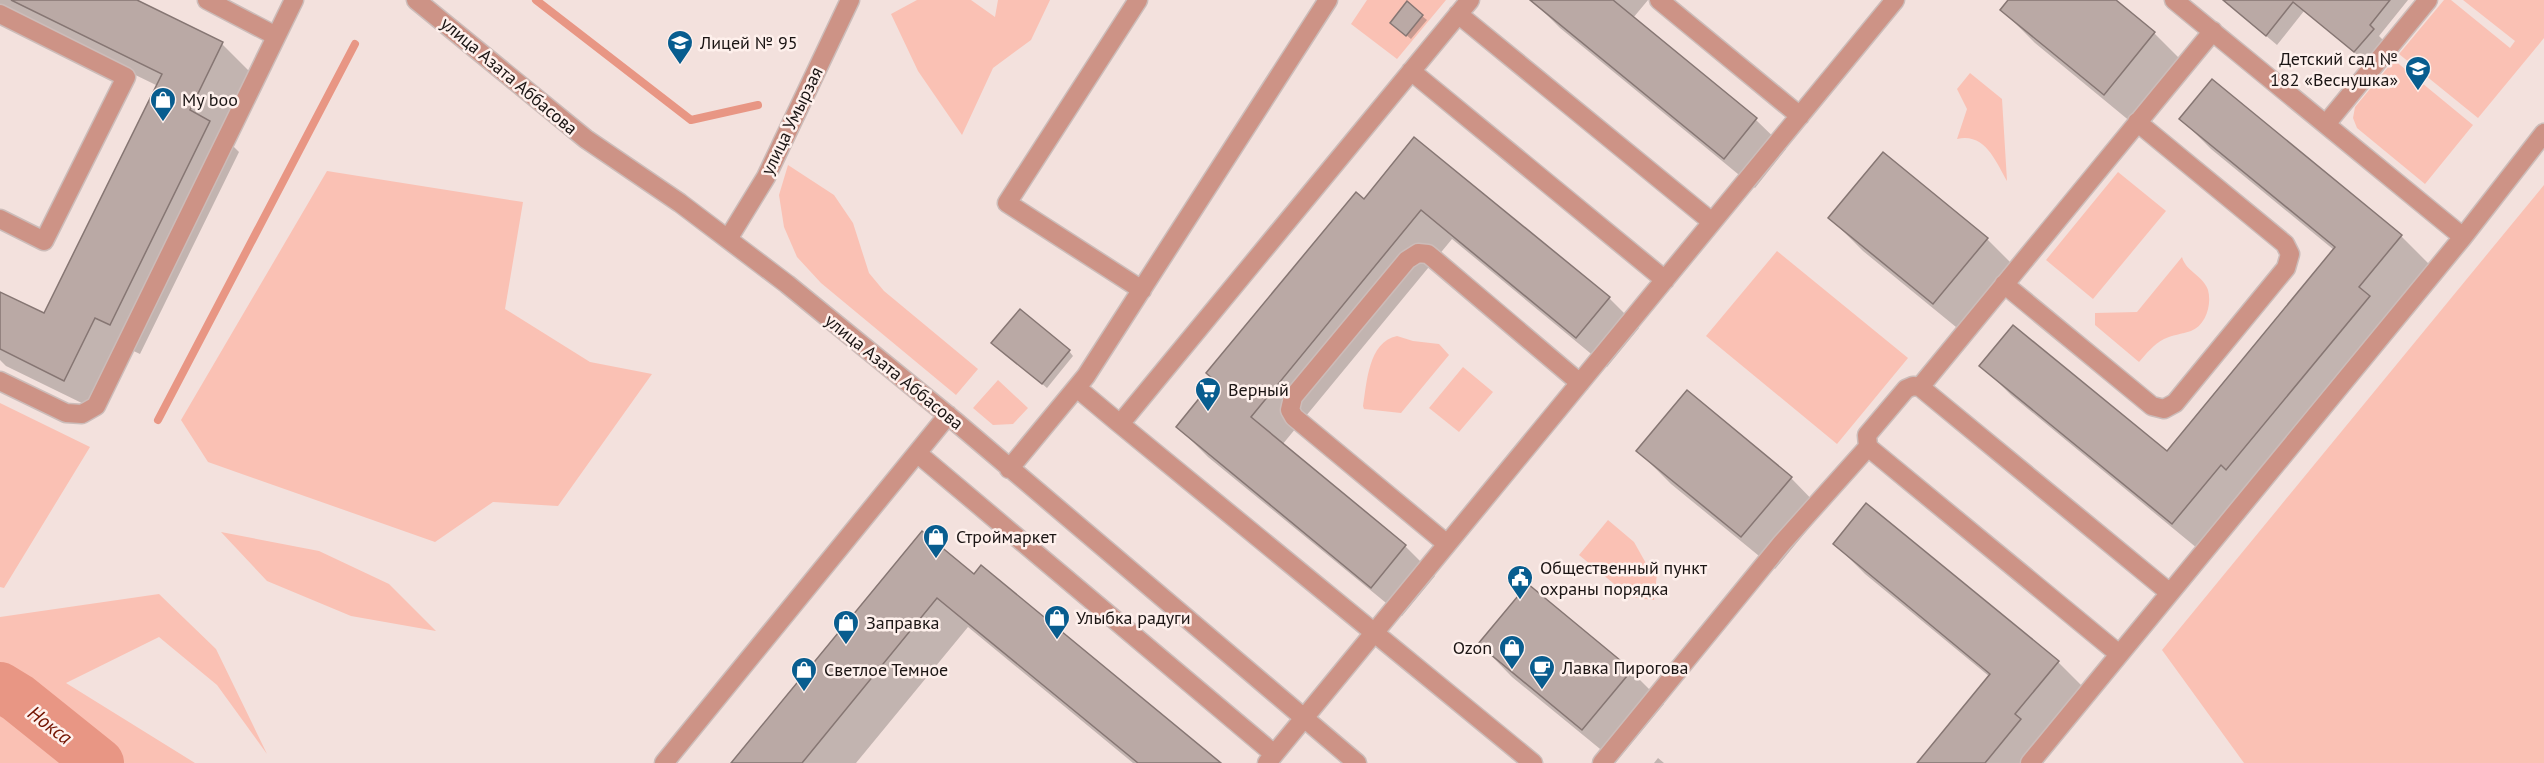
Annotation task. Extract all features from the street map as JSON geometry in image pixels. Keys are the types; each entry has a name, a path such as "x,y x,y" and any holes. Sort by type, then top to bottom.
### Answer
{"street":[{"path":"207,0 276,36"},
{"path":"0,381 66,413 82,414 96,406 294,0"},
{"name":"улица Азата Аббасова","path":"416,0 586,139 728,239 948,415 1354,761"},
{"name":"улица Умырзая","path":"728,239 766,177 850,0"},
{"path":"1138,0 1007,203 1142,290"},
{"path":"1009,469 1077,388 1328,0"},
{"path":"1659,0 1800,116"},
{"path":"917,453 1270,758 1895,0"},
{"path":"2174,0 2463,237"},
{"path":"2326,124 2428,0"},
{"path":"1120,424 1464,7 1712,222"},
{"path":"0,14 126,76 44,241 0,219"},
{"path":"1920,387 2213,31"},
{"path":"1411,71 1665,280"},
{"path":"2004,284 2158,409 2170,408 2175,403 2286,268 2290,254 2285,244 2137,123"},
{"path":"2030,763 2463,237 2544,134"},
{"path":"1447,544 1294,417 1290,410 1293,397 1407,260 1418,253 1428,254 1580,383"},
{"path":"2119,654 1868,447 1867,435 1906,389 1912,386 1920,387 2170,593"},
{"path":"1077,388 1533,763"},
{"path":"664,763 948,415"},
{"path":"1602,763 1782,543 1868,447"}],"shaded area":[{"path":"917,0 971,0 995,17 998,0 1050,0 1031,40 993,68 962,135 918,71 891,14"},
{"path":"1367,0 1446,0 1397,59 1351,24"},
{"path":"2444,0 2451,0 2510,48 2515,41 2463,0 2544,0 2544,38 2478,118 2399,54"},
{"path":"2394,60 2473,125 2425,184 2357,128 2353,118 2355,107"},
{"path":"1970,73 2002,99 2007,181 1994,158 1982,144 1967,138 1957,139 1967,109 1957,89"},
{"path":"788,165 834,195 853,223 869,273 884,291 978,369 956,395 821,283 797,257 784,227 779,195"},
{"path":"327,171 523,202 505,309 590,362 652,374 558,506 493,502 435,542 208,462 181,420"},
{"path":"2118,172 2166,211 2093,299 2046,260"},
{"path":"2544,185 2544,763 2244,763 2162,650"},
{"path":"1777,251 1908,358 1837,444 1706,336"},
{"path":"2182,257 2187,266 2206,285 2209,296 2207,314 2196,328 2164,339 2139,362 2095,325 2095,313 2137,312"},
{"path":"1397,336 1413,341 1439,344 1449,355 1401,413 1364,409 1368,375 1375,355 1380,346"},
{"path":"1463,367 1493,392 1459,432 1429,408"},
{"path":"998,380 1028,408 1013,424 993,425 973,408"},
{"path":"0,403 90,447 4,588 0,587"},
{"path":"1608,520 1634,542 1652,574 1657,574 1654,600 1630,597 1579,555"},
{"path":"221,532 319,551 389,584 436,631 351,616 267,581"},
{"path":"159,594 216,649 267,754 217,685 159,637 66,683 195,763 0,763 0,617"}],"building":[{"path":"11,0 137,0 223,42 190,110 210,121 110,325 95,318 64,381 0,349 0,292 44,313 162,74"},
{"path":"1530,0 1613,0 1757,118 1724,159"},
{"path":"2008,0 2116,0 2155,32 2104,95 2000,10"},
{"path":"2223,0 2390,0 2370,25 2374,29 2354,52 2293,2 2266,36"},
{"path":"1407,1 1423,15 1406,36 1390,23"},
{"path":"2212,79 2402,235 2359,287 2370,296 2226,470 2221,465 2172,524 1979,366 2013,325 2167,451 2335,247 2179,119"},
{"path":"1414,137 1610,297 1576,338 1421,210 1251,417 1406,545 1371,588 1176,427 1214,380 1206,373 1356,192 1364,199"},
{"path":"1883,152 1988,238 1933,304 1828,218"},
{"path":"1020,309 1070,350 1042,384 991,343"},
{"path":"1687,390 1792,477 1741,537 1636,451"},
{"path":"1866,503 2059,661 2015,714 2021,719 1985,763 1917,763 1990,674 1833,544"},
{"path":"922,531 974,574 981,565 1221,763 1138,763 937,598 802,763 731,763"},
{"path":"1528,584 1632,670 1582,730 1478,644"}],"waterway":[{"path":"536,0 691,120 758,105"},
{"path":"158,420 355,44"},
{"name":"Нокса","path":"0,687 18,698 99,763"}],"place":[{"name":"Лицей № 95","path":"680,66"},
{"name":"Детский сад № 182 «Веснушка»","path":"2418,92"},
{"name":"My boo","path":"163,123"},
{"name":"Верный","path":"1208,413"},
{"name":"Строймаркет","path":"936,560"},
{"name":"Общественный пункт охраны порядка","path":"1520,601"},
{"name":"Улыбка радуги","path":"1057,641"},
{"name":"Заправка","path":"846,646"},
{"name":"Ozon","path":"1512,671"},
{"name":"Лавка Пирогова","path":"1542,691"},
{"name":"Светлое Темное","path":"804,693"}]}
